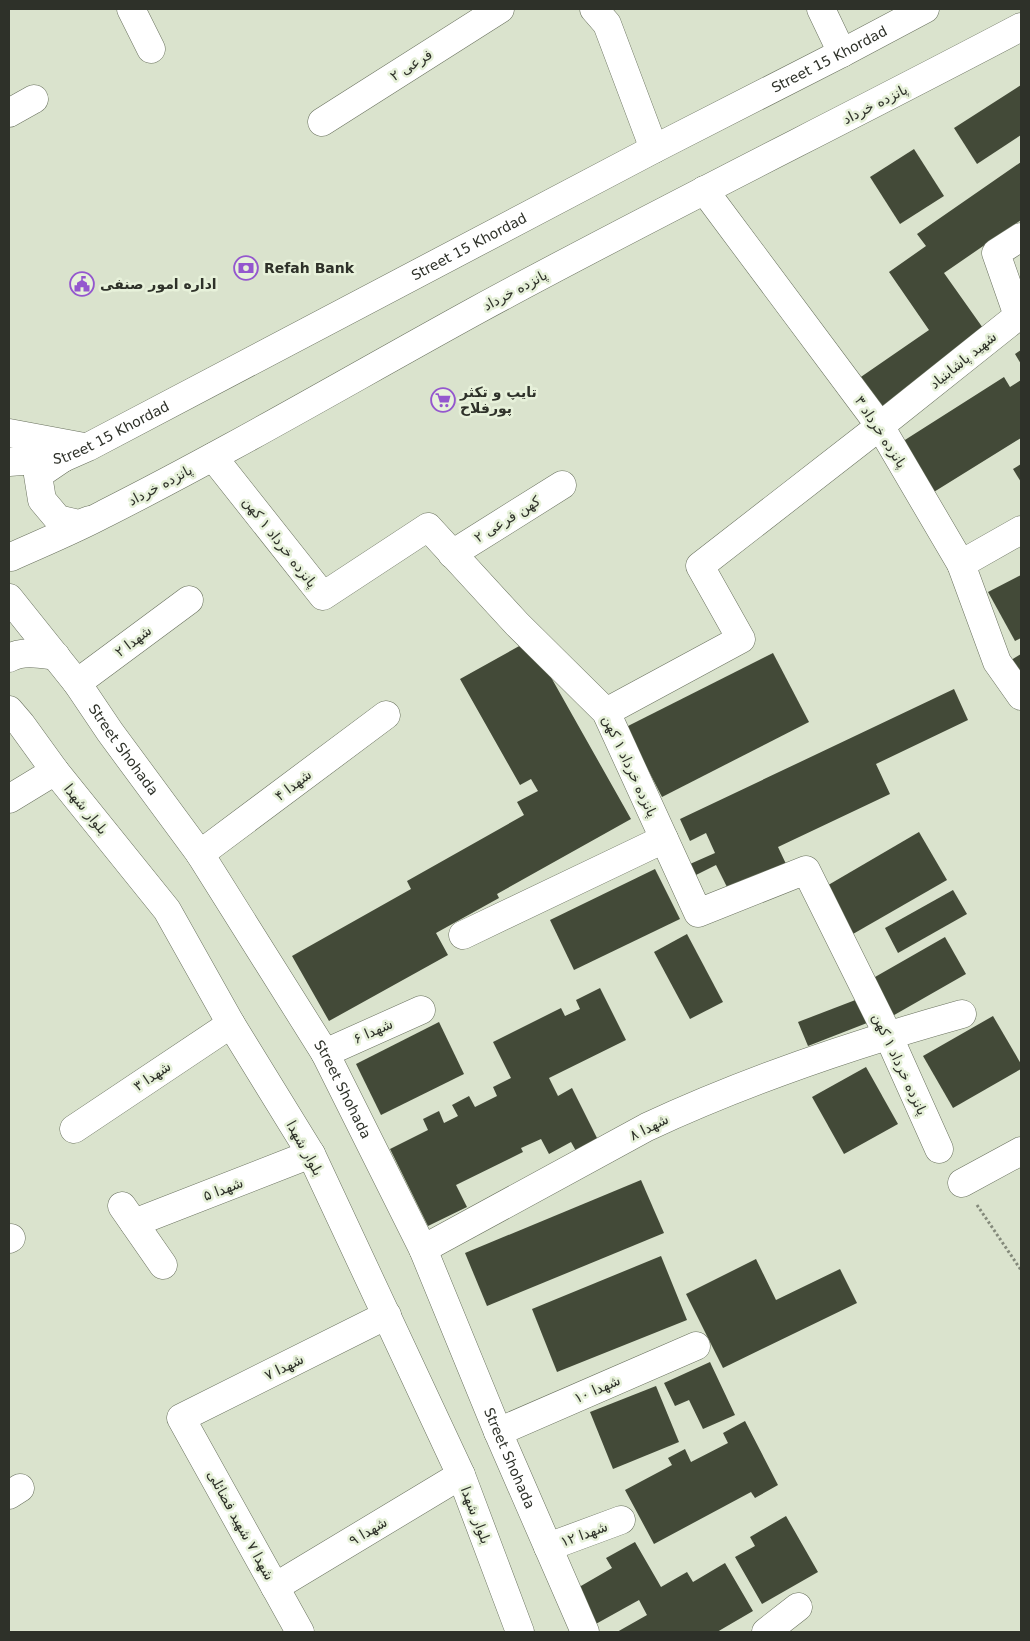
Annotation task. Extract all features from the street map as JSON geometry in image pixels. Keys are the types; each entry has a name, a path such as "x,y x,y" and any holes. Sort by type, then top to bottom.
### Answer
{"street":[{"path":"131,9 151,49"},
{"name":"فرعی ۲","path":"322,122 500,9"},
{"path":"594,9 607,24 654,149"},
{"path":"821,9 842,53"},
{"name":"Street 15 Khordad","path":"9,462 63,458 88,447 654,149 925,9"},
{"name":"پانزده خرداد","path":"9,561 213,457 478,310 704,190 1021,27"},
{"path":"9,113 34,99"},
{"name":"پانزده خرداد ۳","path":"704,190 880,426 961,564 997,662 1021,696"},
{"name":"شهید پاشابنیاد","path":"880,426 1018,316 996,253 1021,237"},
{"path":"606,712 741,639 700,566 880,426"},
{"path":"9,433 88,447"},
{"name":"پانزده خرداد ۱ کهن","path":"213,457 323,596 428,527 517,624 606,712 698,913 806,870 888,1035 939,1149"},
{"path":"63,458 38,475 42,500 58,519 79,524 102,515"},
{"name":"کهن فرعی ۲","path":"452,554 562,485"},
{"path":"961,564 1021,530"},
{"name":"Street Shohada","path":"9,598 34,632 77,683 110,732 200,854 324,1053 423,1249 498,1432 585,1632"},
{"name":"شهدا ۲","path":"77,683 189,600"},
{"path":"9,658 15,654 33,653 56,656"},
{"name":"بلوار شهدا","path":"9,710 167,910 231,1024 312,1154 461,1475 520,1632"},
{"name":"شهدا ۴","path":"200,854 386,715"},
{"path":"9,799 55,770"},
{"path":"463,936 664,839"},
{"name":"شهدا ۶","path":"324,1053 421,1010"},
{"name":"شهدا ۸","path":"423,1249 661,1120 813,1060 888,1035 962,1014"},
{"name":"شهدا ۳","path":"74,1129 231,1024"},
{"path":"962,1183 1021,1151"},
{"name":"شهدا ۵","path":"163,1265 128,1215 312,1154"},
{"name":"شهدا ۷","path":"180,1418 387,1315"},
{"name":"شهدا ۱۰","path":"498,1432 696,1346"},
{"name":"شهدا ۷ شهید فضائلی","path":"180,1418 300,1632"},
{"name":"شهدا ۹","path":"275,1587 461,1475"},
{"name":"شهدا ۱۲","path":"548,1547 621,1520"},
{"path":"766,1632 798,1607"}],"path":[{"path":"962,1183 1021,1270"}],"building":[{"path":"1021,85 1021,135 977,164 954,128"},
{"path":"914,149 944,196 900,224 870,177"},
{"path":"1021,162 1021,220 944,273 990,338 879,415 855,381 929,330 889,272 926,246 917,234"},
{"path":"1021,350 1021,364 1015,354"},
{"path":"1004,377 1010,387 1021,380 1021,438 929,495 897,445"},
{"path":"1021,464 1021,482 1013,469"},
{"path":"1021,575 1021,638 1015,641 988,592"},
{"path":"530,640 631,819 497,894 499,898 436,933 448,955 329,1021 292,956 411,889 407,881 524,815 517,802 538,791 531,779 520,785 460,679"},
{"path":"773,653 809,722 662,797 626,727"},
{"path":"1021,654 1021,685 1008,662"},
{"path":"954,689 968,720 876,764 890,794 778,847 787,866 730,893 716,865 696,875 690,864 715,853 706,833 690,841 680,819"},
{"path":"919,832 947,880 846,938 818,891"},
{"path":"655,869 680,919 574,970 550,920"},
{"path":"953,890 967,914 898,953 885,928"},
{"path":"687,934 723,1002 690,1019 654,952"},
{"path":"945,937 966,974 889,1018 868,981"},
{"path":"600,988 626,1040 549,1078 558,1096 572,1088 598,1140 576,1151 571,1142 549,1154 541,1139 521,1148 523,1152 456,1185 467,1207 428,1226 390,1149 428,1130 423,1119 439,1111 444,1123 458,1116 452,1105 469,1096 475,1107 497,1096 493,1087 511,1078 493,1042 561,1008 565,1016 580,1009 576,1000"},
{"path":"858,999 867,1023 808,1046 798,1022"},
{"path":"993,1016 1021,1064 1021,1069 953,1108 923,1056"},
{"path":"439,1022 464,1074 381,1115 356,1064"},
{"path":"866,1067 898,1124 844,1154 812,1097"},
{"path":"641,1180 664,1233 487,1306 465,1253"},
{"path":"661,1256 687,1320 557,1372 532,1309"},
{"path":"756,1259 776,1300 840,1269 857,1303 723,1368 686,1294"},
{"path":"710,1362 735,1415 703,1429 689,1400 675,1406 664,1383"},
{"path":"656,1386 679,1442 613,1469 590,1412"},
{"path":"745,1421 778,1485 755,1498 751,1492 654,1544 625,1490 672,1465 668,1458 685,1449 691,1462 728,1443 723,1433"},
{"path":"786,1516 818,1572 762,1604 735,1557 755,1546 750,1537"},
{"path":"635,1542 661,1587 687,1572 693,1582 725,1563 753,1611 717,1632 617,1632 647,1615 639,1600 594,1625 574,1590 612,1568 606,1558"}],"place":[{"name":"Refah Bank","path":"246,268"},
{"name":"اداره امور صنفی","path":"82,284"},
{"name":"تایپ و تکثر پورفلاح","path":"443,400"}]}
